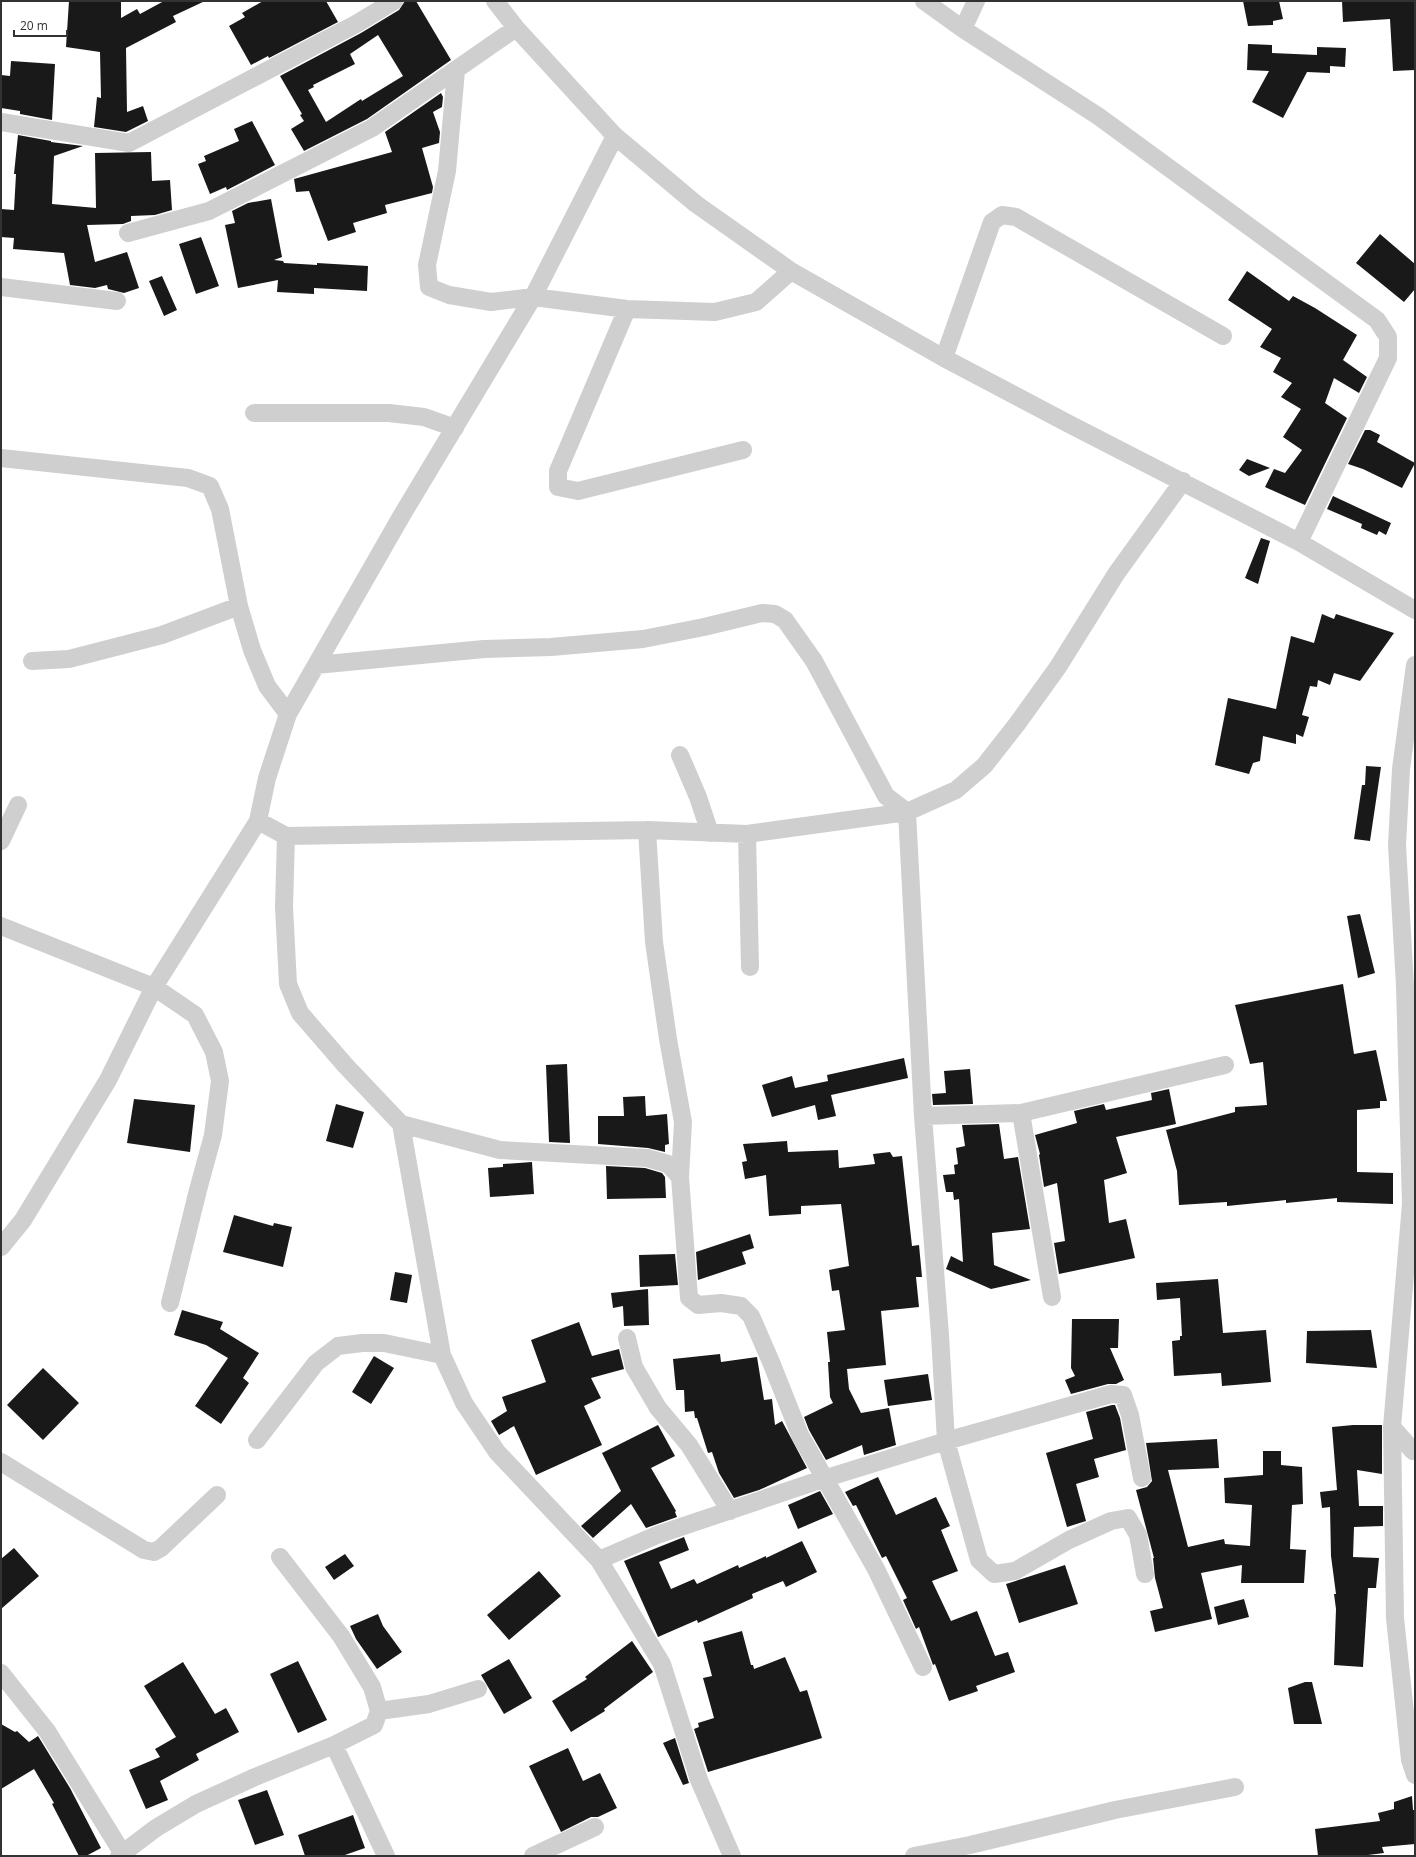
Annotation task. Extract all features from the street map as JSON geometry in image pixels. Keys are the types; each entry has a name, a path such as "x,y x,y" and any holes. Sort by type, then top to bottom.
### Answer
{"street":[{"path":"1,122 129,143 356,24 394,1"},
{"path":"495,1 516,28 616,136 696,204 791,271 944,358 1071,426 1183,481 1299,542 1415,610"},
{"path":"924,1 963,29 1098,116 1377,320 1388,337 1388,358 1299,542"},
{"path":"963,29 976,1"},
{"path":"128,233 209,211 372,128 516,28"},
{"path":"456,71 447,171 428,265 429,287 449,295 491,302 532,297 627,309 715,312 756,302 791,271"},
{"path":"1,1247 23,1220 108,1080 154,987 258,821 267,778 288,714 532,297 616,136"},
{"path":"944,358 992,222 1002,215 1016,217 1223,336"},
{"path":"1,287 117,301"},
{"path":"627,309 558,471 558,487 578,490 743,450"},
{"path":"254,412 389,412 424,417 455,428"},
{"path":"1,458 188,478 210,486 220,509 239,606 252,650 267,686 288,714"},
{"path":"258,821 286,836 647,830 747,834 907,812 956,790 984,766 1017,724 1058,667 1116,574 1183,481"},
{"path":"32,661 69,659 162,635 239,606"},
{"path":"316,665 484,649 551,647 643,639 704,627 762,613 776,614 785,620 814,661 886,796 907,812 923,1116 940,1334 946,1441 979,1560 994,1574 1015,1572 1069,1540 1111,1521 1128,1518 1138,1535 1145,1574"},
{"path":"1415,665 1401,769 1397,845 1404,986 1411,1204 1392,1427 1395,1618 1410,1760 1415,1775"},
{"path":"680,755 698,797 710,833"},
{"path":"1,841 18,805"},
{"path":"647,830 654,942 668,1039 683,1122 680,1177 689,1298 698,1305 722,1303 741,1306 751,1316 800,1436 823,1479 876,1569 923,1667"},
{"path":"747,834 750,967"},
{"path":"286,836 284,907 288,984 300,1013 345,1065 401,1124 500,1150 647,1158 668,1164 680,1177"},
{"path":"1,926 154,987 195,1015 214,1052 220,1081 214,1135 198,1190 170,1303"},
{"path":"923,1116 1021,1113 1225,1065"},
{"path":"1021,1113 1052,1298"},
{"path":"401,1124 442,1355 464,1403 497,1452 599,1560 662,1664 699,1780 732,1856"},
{"path":"627,1338 634,1367 658,1408 689,1445 730,1511"},
{"path":"257,1440 316,1363 338,1346 362,1343 384,1343 442,1355"},
{"path":"599,1560 656,1535 823,1479 946,1441 1110,1394 1123,1396 1130,1415 1142,1478"},
{"path":"1392,1427 1413,1451 1415,1451"},
{"path":"1,1462 144,1550 154,1552 161,1548 217,1495"},
{"path":"1,1673 47,1731 121,1855 156,1828 196,1804 255,1777 334,1745 374,1725 379,1711 372,1687 341,1636 280,1557"},
{"path":"379,1711 429,1704 478,1689"},
{"path":"334,1745 386,1856"},
{"path":"914,1856 970,1845 1115,1810 1235,1788"},
{"path":"533,1856 594,1828"}],"building":[{"path":"69,1 121,2 121,18 137,9 140,14 164,1 205,1 173,16 176,22 126,48 127,112 143,106 148,121 126,132 94,127 97,97 101,98 100,52 66,47"},
{"path":"263,1 326,1 338,22 269,58 268,56 251,65 229,26 245,17 242,13"},
{"path":"405,1 416,1 451,60 367,119 304,151 291,129 304,121 300,115 302,114 280,76 361,33 399,10","holes":["378,35 403,76 362,101 361,99 326,122 308,90 314,87 313,85 355,64 350,54"]},
{"path":"1243,1 1279,1 1283,19 1273,21 1273,25 1248,26"},
{"path":"1342,1 1415,1 1415,70 1393,71 1390,19 1343,22"},
{"path":"1248,44 1272,45 1272,53 1317,55 1317,47 1346,48 1345,67 1330,66 1330,73 1307,72 1283,118 1252,102 1269,71 1247,70"},
{"path":"11,61 55,64 52,120 20,114 20,111 1,108 1,75 10,76"},
{"path":"441,93 443,97 442,107 433,112 440,132 439,143 422,148 433,187 432,193 385,205 387,213 353,223 356,232 328,241 309,191 296,192 294,179 392,152 385,132"},
{"path":"252,121 275,165 227,190 226,187 210,194 198,164 206,161 204,156 239,141 234,129"},
{"path":"18,135 51,142 83,146 54,156 52,204 96,208 95,153 151,152 152,181 170,180 172,210 155,215 131,216 131,221 123,224 87,225 95,262 127,252 139,288 124,293 108,289 107,285 95,288 70,285 64,253 13,249 14,238 1,237 1,209 14,210 16,174 14,174"},
{"path":"271,199 282,257 274,260 283,261 284,263 368,266 367,291 314,288 314,294 277,292 278,280 238,288 225,225 235,223 232,211 248,203"},
{"path":"1380,234 1415,264 1415,289 1404,302 1356,263"},
{"path":"201,237 219,286 196,294 179,244"},
{"path":"1247,271 1289,301 1293,296 1315,308 1357,335 1343,360 1367,377 1359,393 1334,378 1325,403 1347,418 1305,505 1265,487 1274,469 1285,473 1302,450 1283,437 1301,409 1281,397 1292,383 1273,372 1281,358 1260,347 1272,329 1228,300"},
{"path":"162,276 177,310 164,316 149,281"},
{"path":"1365,430 1370,430 1380,435 1377,442 1415,463 1402,488 1363,469 1348,464"},
{"path":"1247,459 1270,468 1249,476 1239,470"},
{"path":"1333,496 1391,523 1386,535 1379,531 1377,535 1361,528 1362,524 1327,509"},
{"path":"1261,538 1270,541 1258,584 1245,578"},
{"path":"1322,614 1334,619 1336,614 1394,633 1360,681 1334,673 1330,685 1318,680 1317,687 1310,686 1302,715 1309,717 1303,737 1296,734 1296,744 1263,736 1260,761 1253,763 1249,774 1215,765 1228,698 1276,709 1291,636 1314,643"},
{"path":"1366,766 1381,767 1370,841 1354,839 1362,785 1365,785"},
{"path":"1360,914 1375,973 1358,978 1347,916"},
{"path":"1343,984 1354,1054 1376,1050 1387,1101 1380,1101 1380,1108 1357,1110 1357,1172 1393,1173 1393,1204 1337,1202 1337,1198 1286,1203 1286,1200 1227,1206 1227,1202 1179,1205 1177,1171 1166,1130 1235,1112 1235,1107 1267,1105 1263,1062 1250,1064 1235,1005"},
{"path":"904,1058 908,1078 831,1095 836,1116 818,1120 815,1105 772,1117 762,1085 792,1076 795,1088 828,1081 827,1075"},
{"path":"567,1064 570,1143 549,1142 546,1065"},
{"path":"970,1069 973,1104 933,1105 932,1094 946,1093 944,1071"},
{"path":"1169,1089 1176,1124 1116,1137 1127,1173 1104,1180 1109,1223 1126,1219 1135,1258 1059,1274 1054,1243 1065,1241 1057,1183 1044,1187 1040,1154 1035,1135 1077,1123 1074,1111 1104,1104 1106,1110 1152,1100 1151,1093"},
{"path":"645,1096 646,1116 667,1114 669,1144 665,1145 665,1152 648,1148 598,1144 598,1116 624,1116 623,1097"},
{"path":"134,1099 195,1105 190,1152 127,1143"},
{"path":"336,1104 364,1112 353,1148 326,1141"},
{"path":"999,1124 1004,1159 1018,1157 1030,1229 992,1233 994,1265 1031,1280 991,1289 946,1269 951,1256 963,1262 959,1199 954,1200 953,1192 946,1192 943,1175 955,1174 954,1165 958,1164 956,1148 965,1146 962,1125"},
{"path":"787,1141 788,1152 838,1150 839,1168 875,1164 873,1154 890,1152 893,1157 902,1156 912,1246 919,1245 922,1277 916,1277 919,1307 881,1311 886,1365 847,1369 849,1389 861,1413 889,1408 896,1445 864,1455 862,1445 826,1460 809,1430 804,1417 833,1403 830,1397 828,1362 830,1362 827,1332 845,1330 839,1290 832,1291 829,1270 849,1266 841,1204 801,1206 801,1214 769,1216 766,1175 745,1179 742,1162 747,1161 743,1144"},
{"path":"532,1162 534,1194 490,1197 488,1168 503,1167 503,1164"},
{"path":"606,1166 645,1168 662,1173 665,1177 666,1198 607,1199"},
{"path":"234,1215 273,1226 274,1223 292,1227 283,1267 223,1252"},
{"path":"750,1234 754,1248 742,1252 746,1264 698,1280 696,1252"},
{"path":"675,1254 678,1285 640,1287 639,1255"},
{"path":"395,1272 412,1275 407,1303 390,1300"},
{"path":"1218,1279 1223,1333 1266,1330 1271,1382 1222,1386 1221,1373 1174,1376 1172,1341 1180,1340 1180,1336 1182,1336 1180,1298 1157,1300 1156,1283"},
{"path":"648,1289 649,1325 624,1326 623,1306 613,1308 611,1293"},
{"path":"182,1310 223,1322 220,1329 259,1353 243,1378 249,1383 221,1424 195,1406 228,1358 206,1345 174,1335"},
{"path":"1072,1319 1119,1319 1118,1348 1110,1348 1124,1380 1116,1384 1108,1384 1071,1394 1065,1380 1075,1376 1071,1368"},
{"path":"579,1322 592,1356 619,1349 624,1369 591,1378 601,1398 584,1406 602,1445 536,1475 514,1426 499,1435 491,1421 507,1411 502,1397 546,1382 531,1340"},
{"path":"1371,1330 1377,1368 1306,1363 1307,1331"},
{"path":"720,1354 721,1362 757,1357 764,1400 772,1399 775,1425 782,1421 807,1468 759,1490 734,1498 719,1473 712,1452 708,1453 697,1418 695,1418 694,1411 685,1412 684,1390 676,1390 673,1359"},
{"path":"374,1356 394,1368 371,1404 352,1392"},
{"path":"43,1368 79,1403 43,1440 7,1405"},
{"path":"928,1374 932,1400 888,1406 884,1380"},
{"path":"1115,1405 1120,1418 1126,1450 1094,1459 1099,1477 1076,1484 1086,1521 1067,1527 1046,1453 1093,1439 1086,1412"},
{"path":"658,1425 675,1456 651,1468 676,1511 677,1517 646,1528 631,1504 593,1538 581,1526 621,1491 602,1453"},
{"path":"1382,1425 1382,1474 1357,1470 1359,1506 1383,1506 1383,1526 1354,1527 1353,1557 1379,1558 1376,1588 1368,1588 1363,1667 1334,1665 1336,1609 1334,1594 1336,1594 1331,1556 1330,1507 1322,1508 1320,1492 1337,1490 1332,1427"},
{"path":"1217,1439 1219,1468 1168,1470 1188,1547 1224,1539 1225,1544 1250,1546 1252,1505 1225,1503 1224,1478 1263,1475 1263,1451 1281,1451 1281,1465 1302,1467 1303,1504 1292,1505 1290,1549 1306,1550 1304,1583 1241,1583 1242,1565 1201,1573 1212,1619 1155,1632 1150,1611 1163,1608 1155,1578 1154,1558 1136,1490 1147,1487 1152,1481 1146,1443"},
{"path":"878,1477 896,1515 936,1497 950,1526 941,1530 958,1571 932,1581 951,1621 977,1611 995,1656 1008,1652 1015,1672 976,1686 978,1691 949,1701 935,1664 933,1665 919,1627 916,1629 903,1600 907,1598 886,1556 882,1558 856,1505 853,1506 845,1492"},
{"path":"820,1491 833,1514 798,1529 788,1505"},
{"path":"684,1537 689,1550 659,1562 671,1589 694,1579 697,1584 738,1565 739,1568 766,1556 766,1558 802,1541 817,1572 786,1587 783,1581 752,1594 753,1598 698,1623 697,1620 658,1637 624,1561"},
{"path":"14,1548 39,1576 1,1609 1,1559"},
{"path":"345,1554 354,1566 334,1580 325,1567"},
{"path":"1065,1565 1078,1604 1019,1623 1006,1584"},
{"path":"539,1571 561,1596 509,1640 487,1615"},
{"path":"1244,1599 1249,1617 1218,1625 1214,1607"},
{"path":"378,1614 383,1626 402,1652 377,1669 356,1639 350,1626"},
{"path":"742,1631 751,1665 753,1665 754,1669 785,1657 800,1692 807,1690 822,1738 708,1772 694,1729 699,1727 698,1723 714,1718 703,1678 712,1676 703,1642"},
{"path":"632,1641 653,1672 604,1709 605,1711 571,1732 552,1701 587,1679 585,1677"},
{"path":"509,1659 532,1698 504,1714 481,1675"},
{"path":"298,1661 327,1720 298,1733 270,1674"},
{"path":"183,1662 215,1714 226,1708 239,1732 196,1754 199,1760 160,1781 168,1800 146,1809 129,1770 160,1757 155,1749 176,1737 144,1686"},
{"path":"1305,1682 1312,1682 1322,1724 1294,1724 1288,1688"},
{"path":"1,1724 15,1732 17,1731 29,1742 38,1736 70,1788 101,1848 86,1856 79,1856 52,1804 54,1803 34,1769 1,1789"},
{"path":"675,1738 689,1783 683,1785 663,1743"},
{"path":"568,1748 583,1781 600,1773 617,1808 598,1817 591,1817 561,1832 529,1766"},
{"path":"267,1790 284,1835 255,1845 238,1800"},
{"path":"1412,1796 1413,1810 1415,1810 1415,1844 1382,1847 1384,1853 1360,1856 1318,1856 1315,1829 1380,1821 1378,1813 1394,1809 1394,1802"},
{"path":"353,1815 365,1848 342,1856 305,1856 298,1835"}]}
